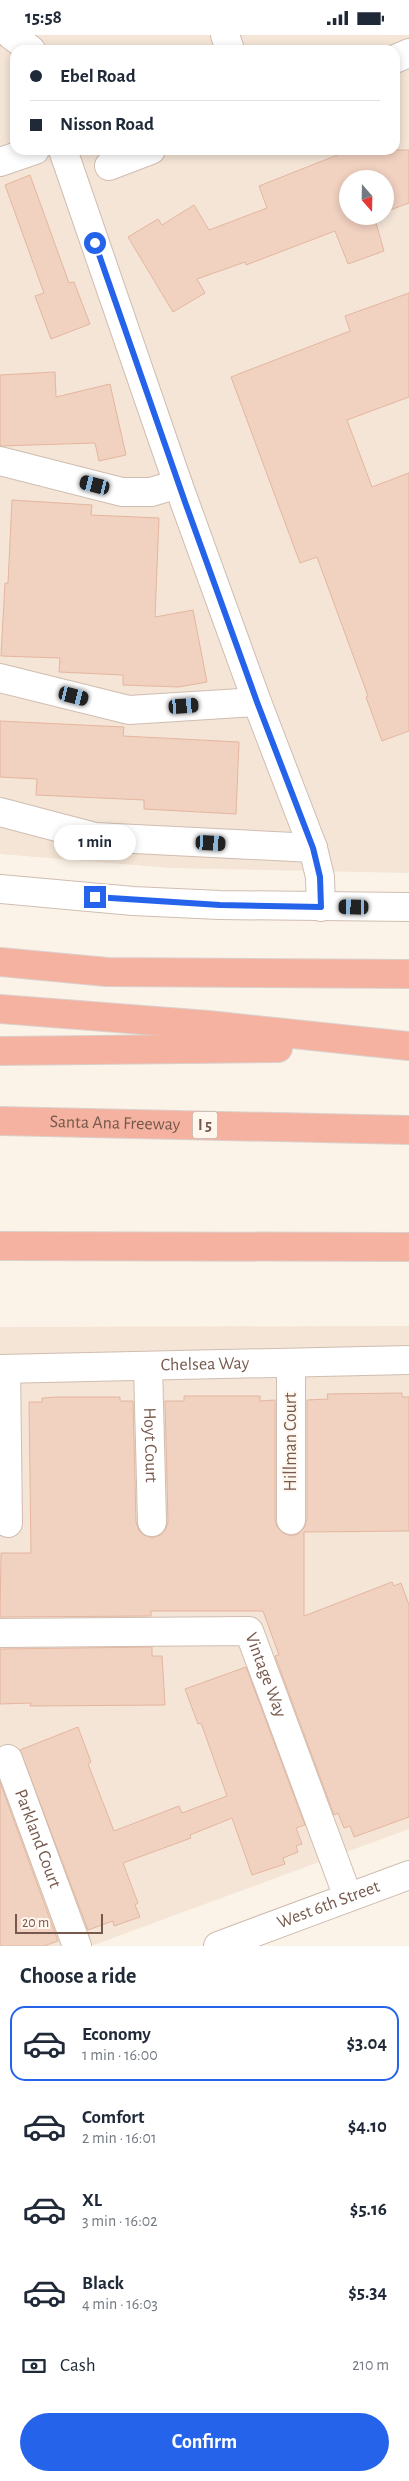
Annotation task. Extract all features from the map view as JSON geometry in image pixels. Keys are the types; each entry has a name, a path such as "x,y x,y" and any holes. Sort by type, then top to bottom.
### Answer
{"highway":[{"path":"0,962 107,972 409,974"},
{"path":"0,1009 208,1025 409,1047"},
{"path":"0,1051 409,1047"},
{"name":"Santa Ana Freeway","path":"0,1121 409,1130"},
{"path":"0,1246 409,1247"}],"street":[{"path":"11,35 24,45"},
{"path":"0,163 22,155"},
{"path":"65,155 178,484 257,702 313,848 320,877 321,907"},
{"path":"109,166 138,155"},
{"path":"0,461 122,492 151,492 178,484"},
{"path":"0,678 129,710 257,702"},
{"path":"0,813 95,837 313,848"},
{"path":"0,889 133,901 220,905 409,907"},
{"name":"Chelsea Way","path":"3,1369 409,1360"},
{"name":"Hillman Court","path":"291,1363 291,1520"},
{"name":"Hoyt Court","path":"148,1366 152,1522"},
{"path":"3,1369 8,1523"},
{"name":"Vintage Way","path":"0,1633 249,1631 348,1897"},
{"name":"Parkland Court","path":"8,1759 77,1946"},
{"name":"West 6th Street","path":"218,1946 409,1875"}],"shaded area":[{"path":"0,35 409,35 409,873 170,868 0,854"},
{"path":"409,1326 409,1829 91,1946 0,1946 0,1327"}],"building":[{"path":"400,150 409,150 409,203 394,209 394,170 339,170 339,225 377,225 384,251 348,264 335,231 246,265 245,262 197,279 205,293 173,312 128,237 158,219 162,225 194,205 209,230 267,208 259,186 337,155 400,155"},
{"path":"30,175 69,283 74,282 90,324 51,339 35,296 44,293 5,185"},
{"path":"409,293 409,397 347,420 372,487 409,473 409,731 382,741 366,697 368,696 317,557 300,563 231,377 350,331 345,316"},
{"path":"55,372 56,397 110,384 126,455 99,461 95,443 0,446 0,375"},
{"path":"12,500 92,505 91,515 159,518 155,617 193,610 207,682 179,687 123,685 123,675 59,672 60,658 1,656 5,583 8,583"},
{"path":"0,721 124,727 123,736 239,742 236,814 144,809 144,800 36,795 37,779 0,777"},
{"path":"402,1393 402,1397 409,1397 409,1531 304,1532 304,1616 392,1582 394,1586 401,1583 409,1605 409,1817 354,1837 350,1826 344,1828 338,1813 334,1815 275,1656 279,1655 263,1611 151,1611 151,1616 0,1617 1,1553 31,1553 29,1402 42,1402 42,1398 58,1397 120,1397 120,1401 133,1401 136,1522 139,1531 152,1538 161,1535 166,1529 168,1522 165,1401 184,1401 184,1396 260,1396 260,1401 275,1400 275,1520 277,1527 283,1533 291,1536 298,1534 304,1528 307,1520 307,1400 328,1399 327,1394"},
{"path":"152,1647 152,1656 162,1656 165,1705 30,1706 31,1703 0,1704 0,1649"},
{"path":"246,1667 305,1825 296,1828 302,1844 296,1846 298,1852 283,1858 285,1864 252,1875 232,1818 190,1835 191,1838 123,1863 138,1903 135,1905 140,1917 114,1926 113,1921 88,1930 20,1750 78,1727 91,1762 88,1764 114,1831 179,1806 182,1813 227,1796 201,1723 198,1724 185,1689"},
{"path":"0,1782 58,1941 44,1946 0,1946"}],"route":[{"path":"95,243 257,702 313,848 320,877 321,907 220,905 133,901 95,897"}]}
